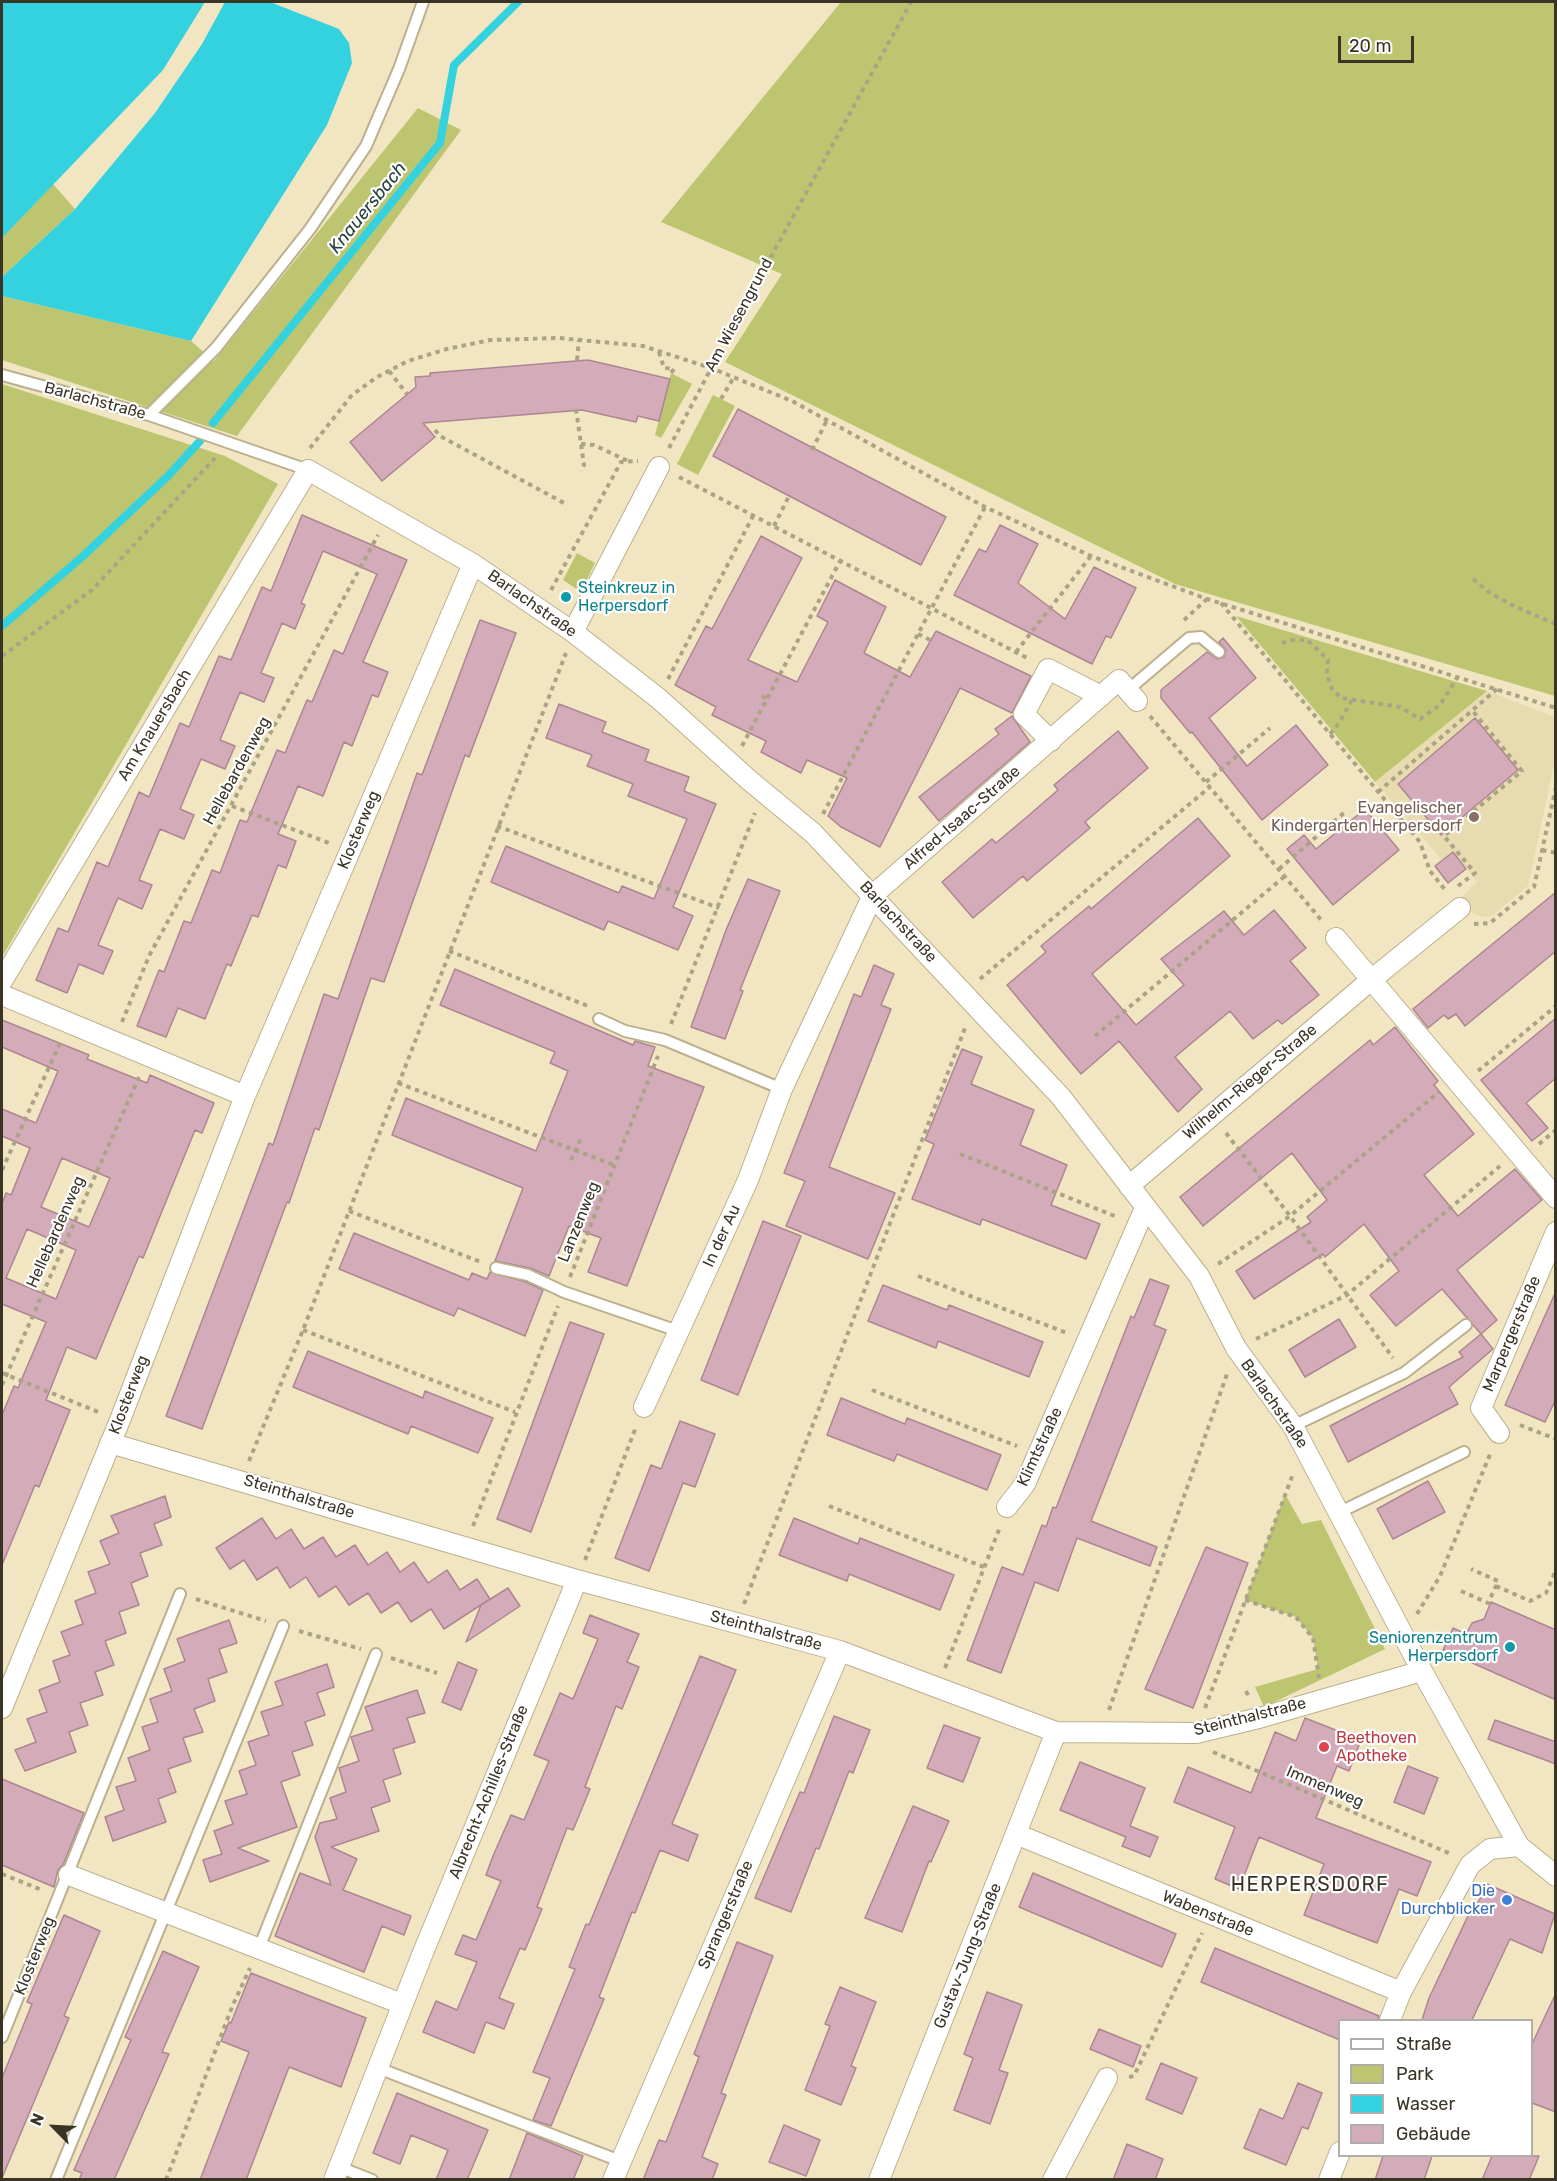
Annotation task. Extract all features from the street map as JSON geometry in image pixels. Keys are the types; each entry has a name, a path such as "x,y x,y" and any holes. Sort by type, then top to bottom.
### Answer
{"street":[{"path":"573,632 661,464"},
{"name":"Barlachstraße","path":"308,470 473,564 573,632 658,698 732,765 813,832 1061,1097 1129,1186 1141,1217 1199,1276 1236,1348 1293,1426 1304,1445 1341,1512 1403,1636 1519,1846 1556,1876"},
{"name":"Am Knauersbach","path":"2,981 308,470"},
{"name":"Klosterweg","path":"4,1696 120,1420 245,1096 473,564"},
{"path":"1051,741 1024,714 1048,669 1101,696"},
{"name":"Alfred-Isaac-Straße","path":"873,895 1119,680 1132,696"},
{"name":"In der Au","path":"644,1407 748,1180 782,1089 873,895"},
{"name":"Wilhelm-Rieger-Straße","path":"1129,1186 1371,980 1460,908"},
{"path":"1336,938 1556,1198"},
{"path":"2,995 245,1096"},
{"name":"Klimtstraße","path":"1007,1507 1025,1484 1141,1217"},
{"name":"Marpergerstraße","path":"1499,1433 1481,1408 1556,1232"},
{"name":"Steinthalstraße","path":"110,1443 577,1580 840,1651 1056,1732 1196,1733 1259,1718 1422,1671"},
{"name":"Albrecht-Achilles-Straße","path":"337,2173 402,2004 577,1580"},
{"name":"Sprangerstraße","path":"613,2180 840,1651"},
{"name":"Gustav-Jung-Straße","path":"879,2180 1056,1732"},
{"name":"Wabenstraße","path":"1016,1834 1401,1992"},
{"path":"1390,2019 1401,1992 1470,1865 1490,1849 1519,1846"},
{"path":"69,1875 402,2004"},
{"path":"1053,2180 1107,2078"},
{"path":"1329,2180 1338,2157"}],"lane":[{"path":"149,415 216,348 310,229 366,146 399,69 423,2"},
{"name":"Barlachstraße","path":"2,375 149,415 231,441 308,470"},
{"path":"1132,696 1189,638 1201,637 1219,652"},
{"path":"599,1018 625,1031 665,1040 782,1089"},
{"path":"496,1268 528,1275 564,1292 678,1331"},
{"path":"1293,1426 1404,1373 1466,1325"},
{"path":"1341,1512 1464,1452"},
{"path":"69,1875 180,1594"},
{"path":"56,2180 167,1914 283,1626"},
{"path":"259,1948 376,1654"},
{"name":"Klosterweg","path":"2,2037 69,1875"},
{"path":"378,2068 620,2161"},
{"path":"337,2173 372,2180"}],"path":[{"name":"Am Wiesengrund","path":"661,464 911,2"},
{"path":"308,470 309,450 333,416 352,395 389,371 447,349 490,340 579,340 643,346 711,368 792,401 985,507 1091,556 1220,603 1556,708"},
{"path":"577,360 579,340"},
{"path":"659,351 664,368 674,369 671,373"},
{"path":"389,371 407,394"},
{"path":"721,399 734,377"},
{"path":"576,409 584,465 581,471"},
{"path":"812,450 827,420"},
{"path":"435,430 440,436 564,503"},
{"path":"2,656 93,590 231,441"},
{"path":"581,444 594,445 629,461"},
{"path":"540,610 621,462 661,464 753,516 1048,669"},
{"path":"774,526 790,494"},
{"path":"828,805 985,507"},
{"name":"Hellebardenweg","path":"114,1042 149,956 389,516"},
{"path":"658,698 753,516"},
{"path":"1016,652 1091,556"},
{"path":"732,765 840,561"},
{"path":"1473,579 1507,602 1556,624"},
{"path":"1220,603 1420,842 1430,871 1449,894 1475,873 1444,836 1522,771 1472,710"},
{"path":"241,1480 303,1330 573,632"},
{"path":"918,634 930,640"},
{"path":"1282,643 1306,640 1329,660 1327,675 1332,689 1341,698 1400,707 1420,719 1440,705 1458,676"},
{"path":"1378,792 1498,688"},
{"path":"762,696 768,699"},
{"path":"1132,696 1336,938"},
{"path":"1330,734 1352,700"},
{"path":"1206,782 1270,728"},
{"path":"736,1623 969,999 1210,787"},
{"path":"1460,908 1473,924 1490,923 1534,887 1556,787"},
{"name":"Lanzenweg","path":"465,1547 514,1412 719,908 764,790"},
{"path":"232,806 350,851"},
{"path":"1278,868 1345,812"},
{"path":"497,826 719,908"},
{"path":"1542,850 1556,853"},
{"path":"1095,1035 1285,876"},
{"path":"449,951 596,1010 599,1018"},
{"path":"1199,1276 1290,1216 1556,1006"},
{"path":"2,1170 69,1024"},
{"name":"Hellebardenweg","path":"2,1384 4,1374 148,1057"},
{"path":"398,1083 614,1165"},
{"path":"1211,1115 1290,1216 1404,1373"},
{"path":"571,1160 582,1136"},
{"path":"1100,1733 1236,1348 1347,1295 1517,1152"},
{"path":"960,1154 1141,1217"},
{"path":"348,1211 496,1268"},
{"path":"918,1276 1087,1341"},
{"path":"303,1330 514,1412"},
{"path":"4,1374 120,1420"},
{"path":"872,1390 1038,1454"},
{"path":"577,1580 644,1407"},
{"path":"1403,1636 1440,1576 1505,1418 1556,1439"},
{"path":"1196,1733 1304,1445"},
{"path":"829,1506 984,1567"},
{"path":"938,1687 1007,1507"},
{"path":"1461,1591 1488,1603 1496,1586 1498,1581 1471,1569"},
{"path":"1496,1586 1530,1601 1545,1593 1556,1570"},
{"path":"180,1594 437,1673"},
{"path":"1245,1599 1296,1617 1313,1638 1322,1699"},
{"name":"Immenweg","path":"1212,1751 1470,1865"},
{"path":"2,1874 59,1897"},
{"path":"1107,2078 1134,2076 1210,1915"},
{"path":"166,2180 232,2007 259,1948"}],"shaded area":[{"name":"Evangelischer Kindergarten Herpersdorf","path":"1487,691 1555,717 1555,760 1528,886 1492,916 1482,917 1473,913 1460,898 1477,882 1453,852 1442,860 1375,782"}],"green space":[{"path":"841,2 1555,2 1555,696 1175,584 725,362 782,274 661,222"},
{"path":"418,108 461,130 237,436 2,360 2,296 191,341 214,361"},
{"path":"53,184 75,209 2,277 2,238"},
{"path":"671,373 692,384 661,438 655,435"},
{"path":"2,384 225,456 278,484 2,957"},
{"path":"713,395 735,406 698,475 677,464"},
{"path":"577,553 595,563 581,592 563,580"},
{"path":"1236,616 1487,691 1375,782"},
{"path":"1285,1494 1302,1524 1321,1520 1385,1649 1264,1707 1255,1687 1318,1669 1313,1638 1296,1617 1245,1600"}],"water":[{"path":"2,2 205,2 163,70 2,238"},
{"path":"225,2 270,2 339,29 349,43 352,63 327,125 191,341 2,296 2,277 75,209 155,113 202,44"}],"building":[{"path":"588,360 670,379 659,421 638,416 636,422 582,410 423,423 435,437 382,481 350,442 416,387 415,377 430,376 430,373"},
{"path":"738,409 946,517 921,565 713,456"},
{"path":"302,515 407,560 363,662 388,672 378,697 372,695 352,746 344,742 323,796 298,786 278,834 296,841 286,868 278,865 258,917 252,915 231,966 227,964 205,1019 178,1008 166,1037 137,1026 159,970 164,972 184,921 191,923 212,870 220,873 240,820 247,822 277,750 285,753 307,700 312,702 334,650 343,654 377,574 323,551 301,603 305,605 295,629 282,623 261,673 274,678 264,702 240,692 220,740 235,746 225,769 201,759 180,809 194,815 184,839 160,829 139,880 152,885 142,909 118,898 98,945 113,951 103,974 79,964 67,993 36,980 58,928 68,932 97,862 108,867 139,792 149,797 180,723 189,727 219,656 231,660 262,587 271,591"},
{"path":"1000,525 1038,544 1018,583 1065,619 1094,567 1136,588 1111,638 1106,636 1092,664 954,595 979,549 986,552"},
{"path":"761,536 802,558 748,660 797,682 828,622 817,616 835,580 886,607 864,653 910,677 936,631 1031,676 1012,713 960,688 880,847 841,827 828,816 847,778 807,760 801,773 761,752 766,741 712,715 716,707 675,685 706,626 712,629"},
{"path":"480,620 516,633 469,757 465,755 384,982 371,978 319,1130 315,1128 289,1203 287,1202 202,1429 166,1416 269,1143 273,1145 324,994 338,999 417,773 422,775"},
{"path":"1223,638 1256,678 1209,718 1247,766 1296,725 1328,765 1262,820 1192,732 1190,733 1161,698 1161,690 1207,652 1217,659 1224,657 1226,650 1219,642"},
{"path":"559,704 606,722 602,732 649,750 645,761 689,777 684,791 716,804 673,907 693,916 678,950 608,921 604,930 491,882 506,846 619,893 622,886 654,899 687,819 628,796 633,784 587,766 592,755 546,738"},
{"path":"1012,716 1030,742 939,821 919,797 999,734 995,729"},
{"path":"1475,718 1518,770 1441,835 1398,784"},
{"path":"1118,731 1148,768 1085,822 1090,828 1027,881 1023,876 973,918 942,882 992,839 996,843 1028,816 1058,790 1054,785"},
{"path":"1365,809 1399,850 1333,905 1287,849 1304,835 1316,849"},
{"path":"1198,818 1230,856 1092,974 1136,1025 1184,985 1161,959 1224,911 1244,935 1274,910 1306,948 1290,961 1319,995 1282,1024 1278,1020 1253,1039 1230,1011 1175,1057 1202,1089 1178,1112 1119,1041 1081,1074 1007,985 1046,952 1041,946 1089,906 1091,909"},
{"path":"1453,852 1466,869 1448,883 1435,866"},
{"path":"748,879 780,891 740,990 743,991 725,1039 691,1027 726,930"},
{"path":"1556,892 1556,951 1465,1026 1456,1014 1448,1019 1444,1015 1428,1028 1413,1009"},
{"path":"874,965 894,974 881,1005 891,1009 829,1167 895,1193 868,1259 786,1226 805,1181 784,1173 854,994 861,997"},
{"path":"455,969 633,1045 635,1041 655,1047 648,1066 704,1087 627,1286 588,1272 601,1238 569,1226 549,1276 530,1268 495,1261 523,1188 392,1135 406,1098 536,1151 568,1071 550,1063 555,1052 440,1005"},
{"path":"1556,1018 1556,1078 1526,1103 1548,1128 1532,1141 1481,1080"},
{"path":"2,1020 89,1055 87,1059 147,1083 150,1075 214,1103 202,1133 195,1130 143,1258 139,1256 96,1359 67,1347 46,1400 70,1410 39,1487 35,1485 2,1565 2,1415 14,1386 18,1388 46,1322 2,1304 2,1204 6,1193 11,1195 30,1148 2,1136 2,1109 36,1123 58,1071 2,1047","holes":["62,1158 110,1178 89,1227 41,1207","27,1229 76,1250 56,1299 6,1278"]},
{"path":"1395,1027 1438,1081 1434,1085 1474,1134 1424,1175 1458,1216 1515,1169 1542,1200 1457,1270 1497,1320 1481,1334 1442,1289 1396,1326 1370,1295 1399,1271 1364,1224 1325,1257 1323,1254 1254,1299 1236,1271 1311,1222 1307,1217 1327,1200 1292,1153 1203,1226 1180,1197 1370,1040 1373,1045"},
{"path":"962,1049 982,1057 971,1084 1034,1110 1020,1145 1067,1165 1051,1205 1100,1224 1086,1259 982,1219 980,1225 912,1199 934,1144 925,1140"},
{"path":"763,1221 801,1236 738,1395 701,1380"},
{"path":"354,1233 469,1280 472,1273 487,1279 490,1272 526,1282 543,1290 525,1336 458,1308 454,1316 339,1269"},
{"path":"1150,1279 1169,1286 1154,1325 1166,1330 1091,1521 1157,1547 1150,1566 1077,1538 1058,1591 1035,1582 1001,1673 967,1660 1002,1567 1023,1575 1042,1525 1046,1527 1053,1507 1056,1508 1131,1316 1134,1318"},
{"path":"883,1285 947,1310 949,1305 1043,1342 1029,1377 938,1341 936,1348 868,1321"},
{"path":"1556,1291 1556,1399 1545,1422 1505,1405"},
{"path":"1339,1319 1356,1347 1305,1377 1289,1350"},
{"path":"570,1322 604,1334 531,1532 497,1519"},
{"path":"1481,1334 1493,1349 1449,1387 1458,1404 1348,1462 1330,1426 1463,1357 1459,1352"},
{"path":"308,1351 423,1398 425,1391 493,1418 478,1453 411,1426 408,1434 293,1387"},
{"path":"841,1398 905,1424 907,1418 1001,1455 987,1490 897,1454 894,1461 827,1435"},
{"path":"680,1421 715,1434 695,1487 683,1483 649,1571 615,1558 651,1465 661,1469"},
{"path":"1428,1481 1445,1512 1393,1539 1377,1509"},
{"path":"165,1496 171,1517 154,1524 162,1545 140,1553 148,1576 131,1583 139,1605 119,1612 126,1633 105,1641 114,1665 95,1672 103,1695 80,1703 88,1725 69,1732 76,1752 25,1771 15,1750 36,1742 27,1719 47,1712 39,1690 60,1682 53,1661 70,1655 61,1632 83,1624 75,1601 96,1593 88,1572 110,1564 100,1541 119,1533 111,1516"},
{"path":"262,1518 276,1539 291,1529 304,1549 323,1537 336,1557 355,1545 368,1565 387,1552 400,1572 414,1562 428,1583 447,1570 460,1590 477,1579 490,1599 444,1629 431,1609 411,1622 398,1602 381,1613 368,1593 349,1605 336,1586 319,1597 306,1577 290,1588 277,1567 257,1580 244,1560 230,1569 216,1548"},
{"path":"794,1518 858,1544 860,1538 954,1575 940,1610 849,1574 847,1581 779,1555"},
{"path":"1206,1547 1248,1563 1193,1708 1145,1689"},
{"path":"508,1588 520,1606 466,1642 481,1605"},
{"name":"Seniorenzentrum Herpersdorf","path":"1491,1602 1556,1630 1556,1700 1443,1650 1453,1628 1466,1634 1472,1623 1484,1619"},
{"path":"590,1615 639,1634 627,1662 639,1667 622,1709 616,1706 585,1787 590,1789 573,1830 567,1828 537,1907 542,1909 525,1950 520,1948 499,1998 514,2004 504,2029 486,2022 474,2053 423,2032 436,2001 457,2010 477,1962 455,1954 463,1935 476,1940 501,1881 486,1875 493,1856 511,1815 524,1820 549,1761 534,1755 560,1693 573,1699 598,1639 583,1633"},
{"path":"229,1620 237,1643 219,1649 227,1672 208,1679 215,1701 194,1709 203,1732 183,1738 191,1761 168,1769 176,1792 158,1799 166,1822 113,1841 105,1817 124,1810 116,1787 136,1781 128,1758 150,1750 142,1727 158,1722 150,1699 172,1691 164,1669 185,1661 177,1639"},
{"path":"700,1656 736,1670 672,1824 698,1835 688,1861 660,1850 635,1913 632,1912 599,1997 604,1999 551,2126 533,2120 550,2078 533,2072 575,1969 569,1967 586,1924 589,1925"},
{"path":"458,1662 477,1670 461,1710 442,1702"},
{"path":"327,1664 334,1687 317,1693 325,1715 305,1722 313,1745 292,1752 300,1775 281,1782 297,1827 238,1848 269,1861 210,1882 203,1860 222,1854 214,1831 233,1824 225,1801 247,1794 239,1771 256,1765 248,1742 269,1735 261,1712 283,1705 275,1682"},
{"path":"417,1690 425,1713 407,1718 415,1742 393,1749 401,1774 383,1780 390,1801 371,1808 379,1831 331,1847 357,1859 343,1890 411,1916 404,1935 382,1926 364,1972 275,1936 300,1873 331,1885 315,1837 320,1823 337,1819 330,1798 346,1792 339,1768 359,1761 351,1737 373,1730 365,1707"},
{"path":"834,1716 870,1730 853,1773 849,1771 819,1849 816,1848 791,1912 755,1898 800,1792 804,1793"},
{"path":"1305,1718 1361,1740 1349,1771 1337,1766 1316,1818 1431,1862 1417,1896 1399,1889 1377,1943 1304,1915 1324,1864 1259,1837 1239,1889 1215,1879 1235,1827 1174,1802 1188,1767 1251,1793 1275,1732 1296,1741"},
{"path":"1495,1720 1556,1742 1556,1764 1488,1739"},
{"path":"944,1725 980,1738 963,1782 927,1768"},
{"path":"1080,1762 1145,1788 1130,1826 1158,1837 1150,1857 1122,1846 1126,1837 1060,1810"},
{"path":"1408,1766 1438,1778 1424,1814 1394,1802"},
{"path":"2,1779 84,1813 63,1865 58,1870 54,1887 2,1865"},
{"path":"913,1806 949,1821 931,1862 929,1861 902,1932 865,1918"},
{"path":"1033,1873 1176,1934 1162,1967 1019,1907"},
{"path":"1487,1884 1555,1914 1542,1953 1510,1939 1472,2019 1422,2019 1429,1998 1475,1901 1478,1903"},
{"path":"64,1915 100,1931 64,2016 69,2018 2,2178 2,2078 32,2004 27,2002"},
{"path":"737,1942 773,1956 721,2093 726,2095 702,2157 718,2164 712,2180 643,2180 659,2140 666,2142 699,2057 694,2054"},
{"path":"1215,1948 1379,2016 1378,2019 1338,2019 1338,2039 1201,1982"},
{"path":"163,1951 199,1967 162,2052 169,2054 114,2180 79,2180 82,2173 74,2170 131,2040 125,2037"},
{"path":"251,1973 366,2018 341,2087 289,2067 246,2180 200,2180 249,2052 221,2041 229,2022 231,2023"},
{"path":"840,1987 876,2002 851,2066 856,2068 841,2105 805,2090 830,2026 825,2024"},
{"path":"987,1992 1022,2005 999,2070 1008,2073 990,2124 954,2110 973,2058 964,2054"},
{"path":"1556,1993 1556,2112 1533,2103 1533,2042"},
{"path":"1099,2029 1141,2046 1133,2067 1090,2049"},
{"path":"1161,2063 1197,2078 1182,2114 1146,2099"},
{"path":"1298,2083 1322,2093 1308,2129 1302,2127 1286,2165 1244,2148 1260,2109 1283,2119"},
{"path":"397,2093 488,2130 467,2180 436,2180 448,2150 411,2135 400,2164 373,2153"},
{"path":"784,2125 820,2140 806,2176 769,2162"},
{"path":"527,2133 583,2156 573,2180 509,2180"},
{"path":"1127,2144 1163,2159 1155,2180 1113,2180"},
{"path":"1539,2156 1529,2180 1482,2180 1492,2157"},
{"path":"1383,2157 1432,2157 1424,2180 1375,2180"}],"waterway":[{"name":"Knauersbach","path":"213,423 440,143 454,65 518,2"},
{"name":"Knauersbach","path":"2,626 82,557 168,476 200,441"}],"place":[{"name":"Steinkreuz in Herpersdorf","path":"566,597"},
{"name":"Evangelischer Kindergarten Herpersdorf","path":"1474,817"},
{"name":"Seniorenzentrum Herpersdorf","path":"1510,1647"},
{"name":"Beethoven Apotheke","path":"1324,1747"},
{"name":"Die Durchblicker","path":"1507,1900"}],"district":[{"name":"HERPERSDORF","path":"1310,1885"}]}
